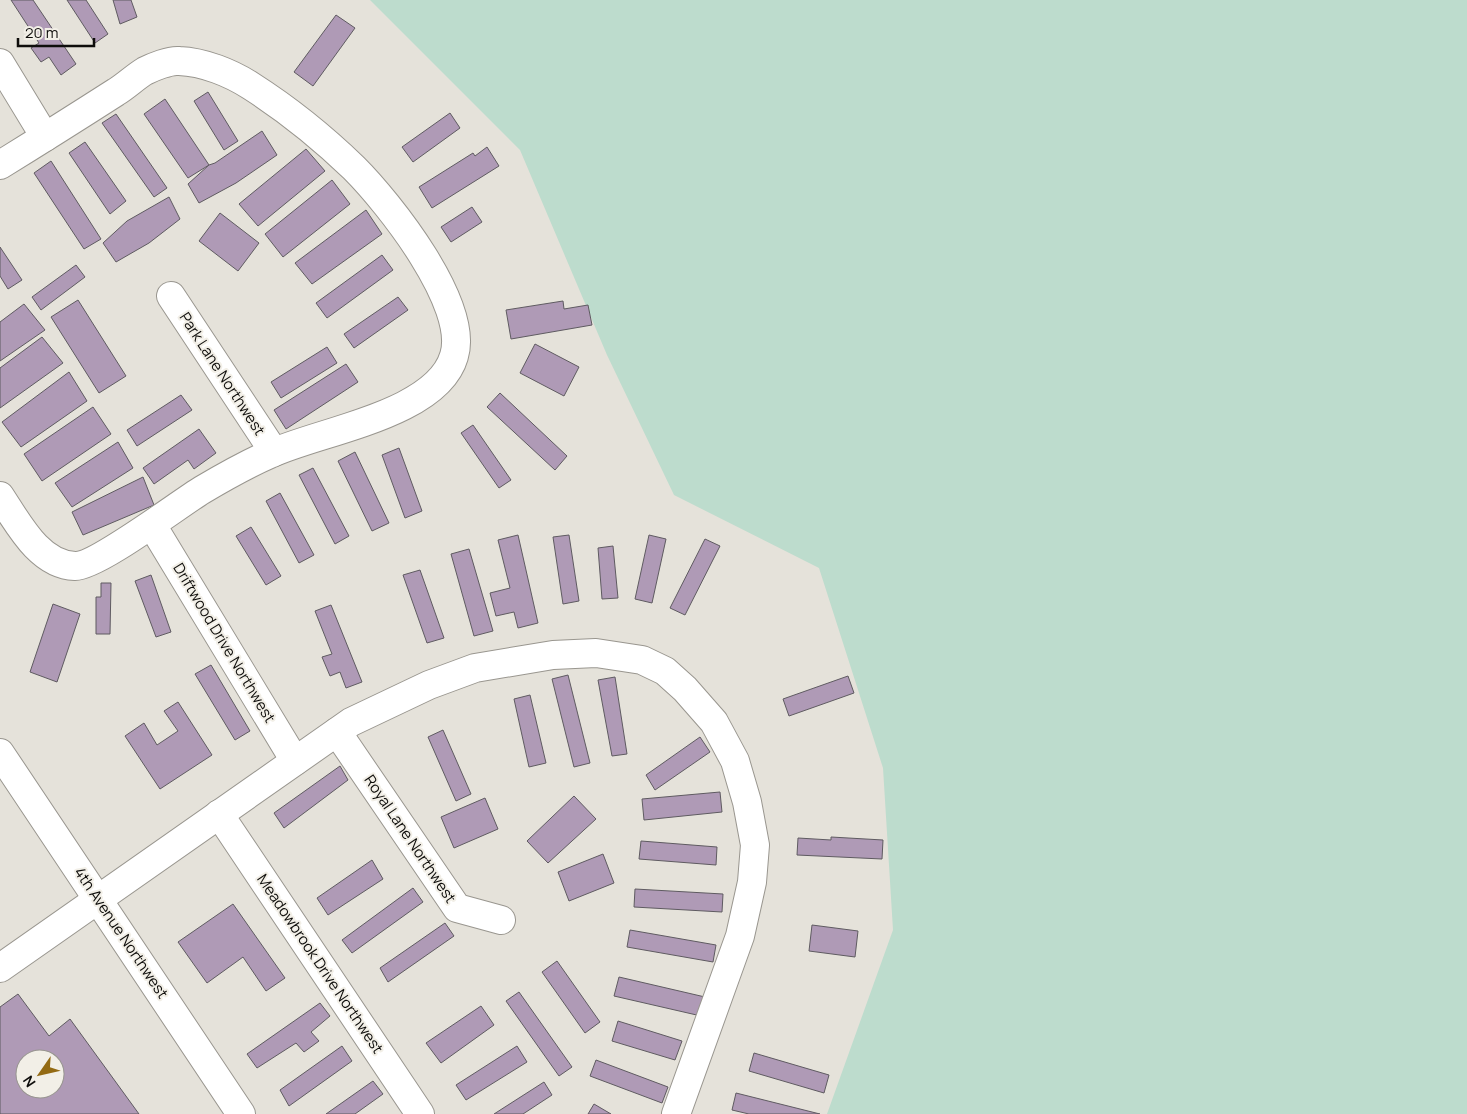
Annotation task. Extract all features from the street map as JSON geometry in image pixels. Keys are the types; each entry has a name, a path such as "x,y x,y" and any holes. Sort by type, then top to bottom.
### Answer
{"street":[{"path":"0,165 124,87 146,71 176,60 211,66 250,85 309,130 355,169 427,260 448,304 456,328 456,353 450,368 441,380 406,404 373,419 274,452 201,491 152,525 80,567 64,566 55,562 41,550 0,496"},
{"path":"0,63 45,137"},
{"name":"Park Lane Northwest","path":"171,296 274,452"},
{"name":"Driftwood Drive Northwest","path":"152,525 295,761"},
{"path":"0,968 351,722 429,685 475,668 554,655 596,653 642,660 665,671 685,689 714,722 735,761 747,802 755,845 752,882 740,936 676,1114"},
{"name":"Royal Lane Northwest","path":"337,732 457,908 501,920"},
{"name":"4th Avenue Northwest","path":"0,753 241,1114"},
{"name":"Meadowbrook Drive Northwest","path":"219,814 420,1114"}],"green space":[{"path":"370,0 1467,0 1467,1114 827,1114 893,930 883,768 819,568 674,495 607,355 520,150"}],"building":[{"path":"11,0 33,0 76,64 61,75 49,57 41,62 31,48 39,43"},
{"path":"67,0 86,0 108,34 95,43"},
{"path":"113,0 131,0 137,17 120,24"},
{"path":"336,15 355,28 313,86 294,72"},
{"path":"208,92 238,141 224,150 194,101"},
{"path":"165,99 209,165 188,178 144,114"},
{"path":"450,113 460,128 413,162 402,147"},
{"path":"116,114 167,188 154,197 102,123"},
{"path":"262,131 277,155 236,183 199,203 188,184 209,165 215,163"},
{"path":"85,142 126,201 110,214 69,153"},
{"path":"487,147 499,166 432,208 419,187 473,153 475,156"},
{"path":"306,149 325,171 258,226 239,204"},
{"path":"51,161 101,239 84,249 34,173"},
{"path":"332,180 350,204 283,257 265,234"},
{"path":"169,197 180,219 149,243 116,262 103,243 127,221"},
{"path":"472,207 482,222 451,242 441,227"},
{"path":"366,210 382,234 312,284 295,263"},
{"path":"220,213 259,243 238,271 199,241"},
{"path":"0,247 22,280 8,289 0,276"},
{"path":"382,255 393,270 327,318 316,303"},
{"path":"76,265 85,277 41,310 32,297"},
{"path":"398,297 408,310 354,348 344,334"},
{"path":"78,300 126,376 99,393 51,317"},
{"path":"563,301 564,309 588,305 592,325 511,339 506,310"},
{"path":"24,304 45,330 0,361 0,322"},
{"path":"42,337 63,363 0,408 0,368"},
{"path":"535,344 579,367 564,396 520,373"},
{"path":"327,347 337,363 281,398 271,382"},
{"path":"346,364 358,382 286,429 274,410"},
{"path":"69,372 87,401 21,447 2,422"},
{"path":"500,393 567,456 555,470 487,407"},
{"path":"181,395 192,410 137,446 127,430"},
{"path":"93,407 111,434 42,481 24,454"},
{"path":"473,425 511,480 499,488 461,433"},
{"path":"199,429 216,453 194,469 188,460 154,484 143,468"},
{"path":"118,442 133,468 72,507 55,483"},
{"path":"399,448 422,511 405,518 382,455"},
{"path":"355,452 389,523 372,531 338,461"},
{"path":"313,468 349,536 335,544 299,475"},
{"path":"143,477 154,505 83,535 72,512"},
{"path":"280,493 314,555 299,563 266,501"},
{"path":"251,527 281,576 266,585 236,536"},
{"path":"518,535 538,623 518,628 514,612 496,616 490,593 510,588 498,540"},
{"path":"569,535 579,601 563,604 553,537"},
{"path":"649,535 666,539 652,603 635,599"},
{"path":"705,539 720,546 685,615 670,608"},
{"path":"613,546 618,598 602,599 598,548"},
{"path":"469,549 493,631 474,636 451,554"},
{"path":"420,570 444,638 427,643 403,575"},
{"path":"151,575 171,632 156,637 135,581"},
{"path":"101,583 111,583 110,634 96,634 96,597 101,597"},
{"path":"53,604 80,614 57,682 30,672"},
{"path":"331,605 362,682 346,688 340,672 330,676 322,657 332,654 315,611"},
{"path":"211,665 250,731 235,740 195,674"},
{"path":"568,675 590,763 574,767 552,679"},
{"path":"848,676 854,693 789,716 783,699"},
{"path":"615,677 627,754 612,756 598,680"},
{"path":"530,695 546,763 529,767 514,699"},
{"path":"178,702 212,755 160,789 125,736 144,723 157,745 178,731 164,711"},
{"path":"443,730 471,794 456,801 428,737"},
{"path":"700,737 710,752 655,790 646,775"},
{"path":"340,766 348,780 284,828 274,813"},
{"path":"720,792 722,812 644,820 642,799"},
{"path":"574,796 596,819 548,863 527,841"},
{"path":"485,798 498,829 454,848 441,817"},
{"path":"831,837 883,840 882,859 797,855 798,838 831,840"},
{"path":"641,841 717,847 716,865 639,859"},
{"path":"603,854 614,883 569,901 558,872"},
{"path":"372,860 383,879 328,915 317,898"},
{"path":"413,888 423,902 352,953 342,940"},
{"path":"635,889 723,894 722,912 634,907"},
{"path":"233,904 285,978 266,991 243,957 207,983 178,942"},
{"path":"445,923 454,936 388,982 380,968"},
{"path":"812,925 858,931 855,957 809,951"},
{"path":"630,930 716,945 713,962 627,947"},
{"path":"557,961 600,1022 585,1033 542,972"},
{"path":"619,977 705,997 701,1016 614,996"},
{"path":"519,992 572,1067 559,1076 506,1001"},
{"path":"18,994 49,1036 70,1019 139,1114 0,1114 0,1007"},
{"path":"320,1003 330,1016 311,1032 319,1041 304,1052 296,1043 257,1068 247,1054"},
{"path":"481,1006 494,1025 441,1063 426,1043"},
{"path":"618,1021 682,1041 675,1060 612,1041"},
{"path":"342,1046 352,1061 289,1106 280,1090"},
{"path":"517,1046 527,1062 466,1100 456,1085"},
{"path":"754,1053 829,1075 824,1093 749,1071"},
{"path":"596,1060 668,1087 662,1103 590,1076"},
{"path":"373,1081 383,1094 355,1114 326,1114"},
{"path":"544,1082 552,1095 523,1114 494,1114"},
{"path":"736,1093 820,1114 749,1114 732,1110"},
{"path":"594,1104 611,1114 588,1114"}]}
